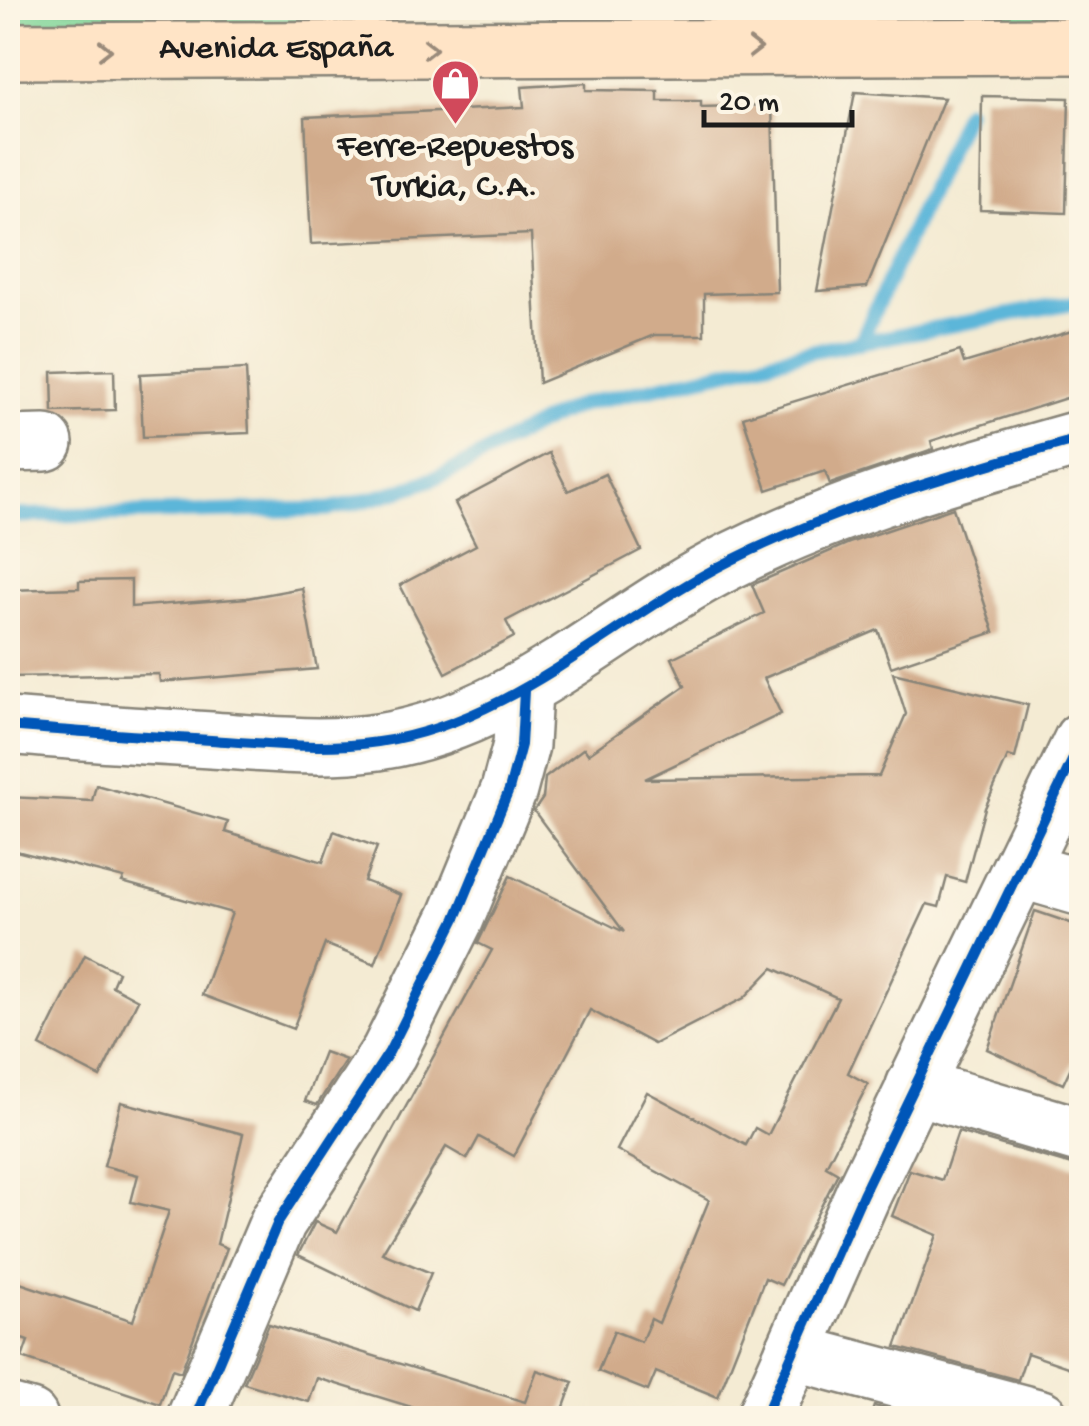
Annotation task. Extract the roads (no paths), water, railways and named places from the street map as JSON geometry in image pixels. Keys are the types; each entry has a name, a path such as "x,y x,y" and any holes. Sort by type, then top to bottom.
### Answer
{"main road":[{"name":"Avenida España","path":"8,50 680,28 1082,46"}],"street":[{"path":"8,726 327,745 378,742 420,732 524,691 599,638 732,560 894,494 1082,438"},
{"path":"195,1418 278,1222 389,1052 456,918 509,790 521,745 524,691"},
{"path":"764,1418 914,1086 1082,740"},
{"path":"1020,870 1082,888"},
{"path":"914,1086 1082,1136"},
{"path":"794,1352 1041,1418"},
{"path":"8,1412 30,1418"}],"waterway":[{"path":"860,343 966,111"},
{"path":"8,516 329,509 435,478 583,404 812,351 1082,301"}],"place":[{"name":"Ferre-Repuestos Turkia, C.A.","path":"455,126"}]}
